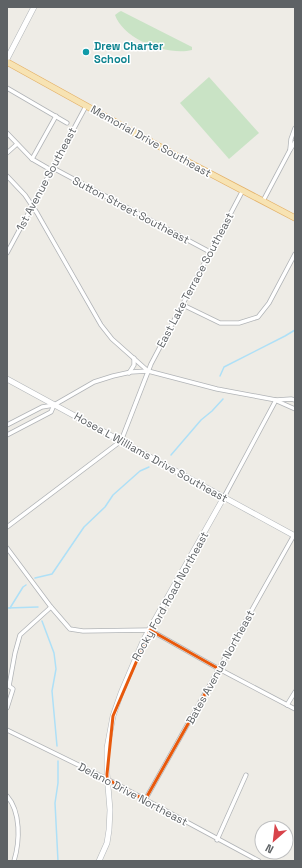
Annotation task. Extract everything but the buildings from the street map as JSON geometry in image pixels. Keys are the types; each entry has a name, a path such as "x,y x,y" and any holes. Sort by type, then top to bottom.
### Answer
{"main road":[{"name":"Memorial Drive Southeast","path":"7,62 175,155 295,218"}],"street":[{"path":"7,59 34,7"},
{"path":"7,88 67,123"},
{"name":"1st Avenue Southeast","path":"7,253 86,106"},
{"path":"32,159 56,116"},
{"path":"290,150 291,139 295,128"},
{"name":"Sutton Street Southeast","path":"7,133 32,159 210,252"},
{"path":"263,202 295,142"},
{"path":"7,153 17,144"},
{"path":"7,176 32,205 101,325 112,339 148,371"},
{"name":"East Lake Terrace Southeast","path":"121,441 148,371 243,190"},
{"path":"183,305 220,323 239,323 258,317 269,303 295,254"},
{"path":"129,372 134,365 134,358"},
{"path":"7,425 42,407 54,405 94,382 129,372 148,371 217,389 276,400 295,400"},
{"name":"Hosea L Williams Drive Southeast","path":"7,379 294,535"},
{"path":"276,400 295,409"},
{"path":"224,497 276,400"},
{"path":"7,435 51,412 54,405"},
{"path":"7,527 121,441"},
{"name":"Rocky Ford Road Northeast","path":"99,861 107,843 109,830 110,817 107,779 107,748 113,716 136,655 144,639 224,497"},
{"name":"Bates Avenue Northeast","path":"145,800 294,535"},
{"path":"7,548 68,628 73,630 150,630 219,669 295,709"},
{"path":"7,708 13,689 8,686 20,635 51,607"},
{"path":"287,705 295,692"},
{"name":"Delano Drive Northeast","path":"7,730 107,779 217,840 259,861"},
{"path":"217,840 246,775"},
{"path":"7,796 14,806 17,824 17,851 14,861"}],"highlighted area":[{"path":"150,630 219,669 145,800 107,779 107,774 113,716"}],"green space":[{"path":"121,11 192,47 192,50 171,51 137,39 127,32 120,24 115,15"},
{"path":"209,77 259,133 229,159 180,103"}],"waterway":[{"path":"220,376 224,367 295,330"},
{"path":"171,455 201,420 223,399"},
{"path":"35,578 52,574 84,527 105,507 113,495 140,471 149,467"},
{"path":"10,608 23,587 26,585"},
{"path":"7,608 38,607"},
{"path":"42,621 54,653 56,669 52,691 57,746"},
{"path":"58,761 58,783 55,803 58,861"}],"place":[{"name":"Drew Charter School","path":"86,52"}]}
